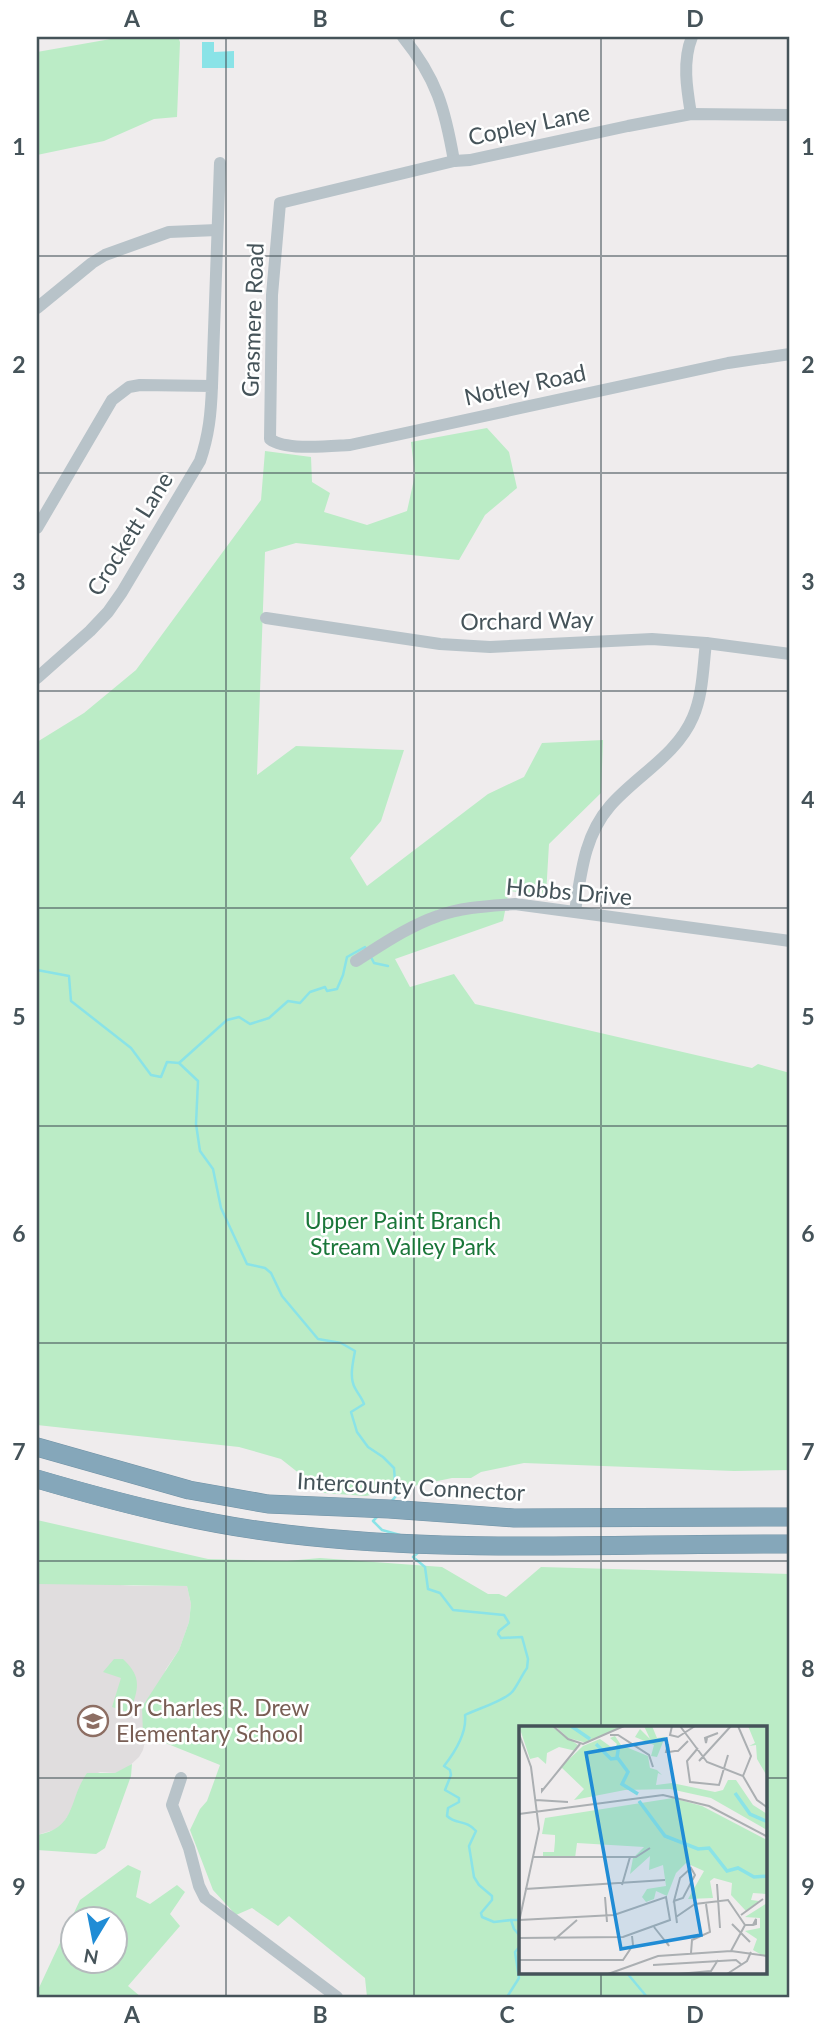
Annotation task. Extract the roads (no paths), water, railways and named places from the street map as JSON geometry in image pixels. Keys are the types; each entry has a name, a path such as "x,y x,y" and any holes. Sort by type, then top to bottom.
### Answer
{"highway":[{"name":"Intercounty Connector","path":"37,1447 189,1490 268,1504 514,1518 790,1517"},
{"path":"37,1479 123,1504 212,1523 286,1534 408,1543 790,1544"}],"street":[{"path":"403,37 432,78 442,104 454,161"},
{"path":"691,114 687,66 692,37"},
{"name":"Copley Lane","path":"280,203 454,161 470,160 691,114 790,115"},
{"name":"Crockett Lane","path":"37,678 90,631 122,592 200,461 208,439 211,419 220,163"},
{"name":"Grasmere Road","path":"270,439 272,295 280,203"},
{"path":"37,308 105,255 169,232 217,230"},
{"name":"Notley Road","path":"270,439 277,444 323,447 349,445 728,363 790,354"},
{"path":"37,528 112,400 129,387 140,385 212,386"},
{"name":"Orchard Way","path":"266,618 440,644 490,647 624,639 706,643 790,654"},
{"path":"575,911 582,863 596,826 610,806 680,739 693,718 700,695 706,643"},
{"name":"Hobbs Drive","path":"356,961 404,931 440,915 515,904 790,941"},
{"path":"181,1778 172,1805 205,1898 337,1997"}],"water":[{"path":"202,42 214,42 214,52 234,51 234,68 202,68"}],"waterway":[{"path":"179,1063 227,1020 239,1017 250,1024 269,1018 288,1001 300,1003 310,992 325,987 327,991 337,989 347,957 365,947 367,951"},
{"path":"371,957 374,963 388,966"},
{"path":"37,970 69,976 71,1001 131,1048 151,1075 161,1077 167,1062 179,1063 198,1081 196,1124 200,1151 213,1169 221,1208 247,1264 265,1268 271,1273 282,1296 318,1339 341,1343 355,1351 352,1380 364,1404 351,1412 357,1432 368,1447 394,1468 396,1496 390,1503"},
{"path":"378,1516 373,1521 382,1530 400,1535"},
{"path":"420,1551 413,1557 425,1567 428,1589 440,1593 453,1610 504,1615 509,1623 498,1634 501,1638 522,1637 528,1659 527,1668 512,1692 497,1702 465,1715 462,1735 444,1766 450,1770 451,1775 445,1790 459,1798 459,1802 448,1808 447,1816 469,1825 476,1831 469,1846 474,1877 492,1896 492,1900 481,1913 482,1917 494,1922 511,1920 519,1935"},
{"path":"511,1920 519,1920"},
{"path":"507,1997 519,1978 515,1952 519,1947"},
{"path":"628,1974 647,1997"}],"place":[{"name":"Dr Charles R. Drew Elementary School","path":"93,1721"}],"park label":[{"name":"Upper Paint Branch Stream Valley Park","path":"403,1234"}]}
